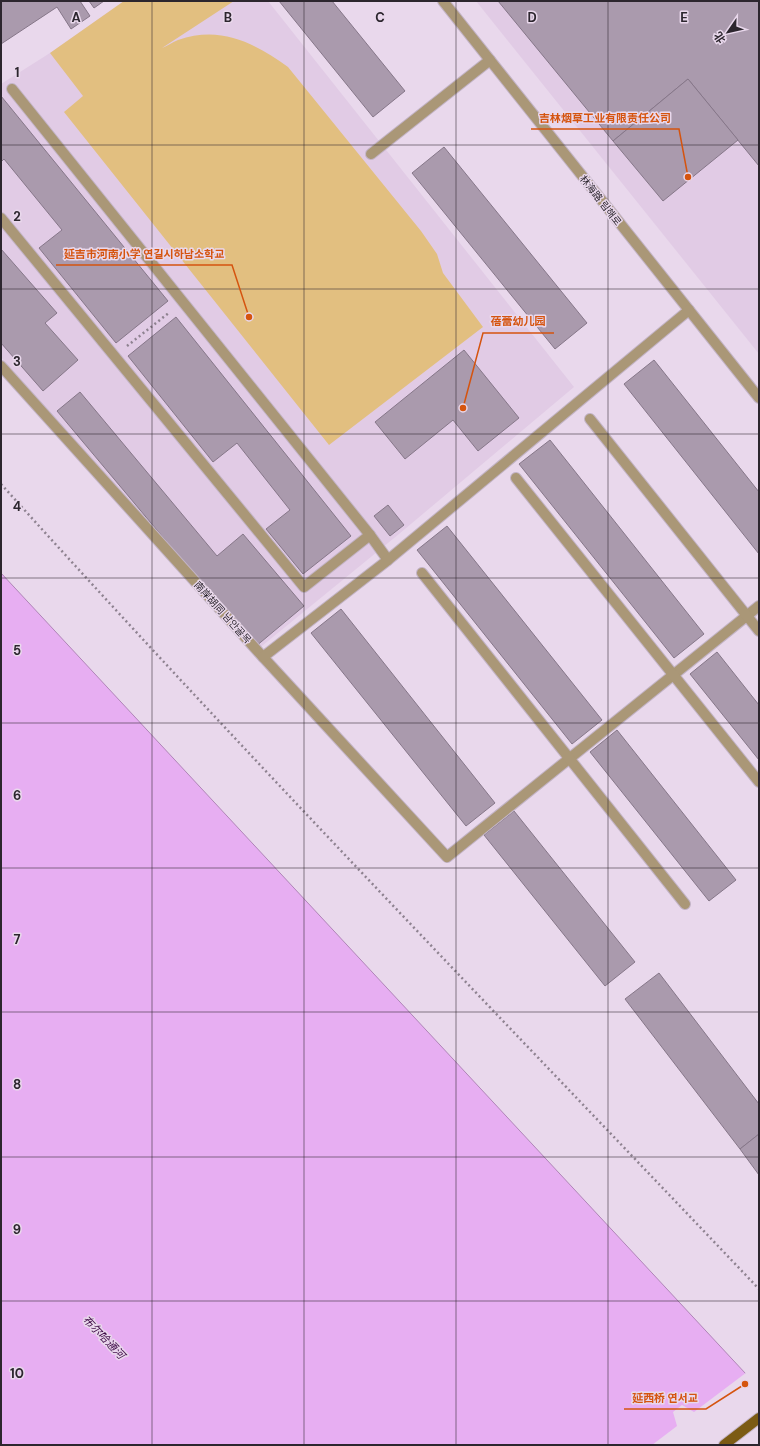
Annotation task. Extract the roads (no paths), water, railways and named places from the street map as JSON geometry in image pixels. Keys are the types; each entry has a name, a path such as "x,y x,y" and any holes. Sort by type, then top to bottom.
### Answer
{"main road":[{"path":"724,1445 759,1418"}],"street":[{"name":"林海路 림해로","path":"443,1 759,398"},
{"path":"371,154 490,60"},
{"path":"12,89 370,535 388,560"},
{"path":"1,218 304,587 370,535"},
{"path":"263,657 388,560 689,310"},
{"name":"南岸胡同 남안골목","path":"1,366 263,657 447,857 569,759"},
{"path":"590,419 759,631"},
{"path":"516,478 759,782"},
{"path":"422,573 685,904"},
{"path":"569,759 759,606"}],"water":[{"name":"布尔哈通河","path":"1,573 759,1388 759,1445 1,1445"}],"place":[{"name":"吉林烟草工业有限责任公司","path":"688,177"},
{"name":"延吉市河南小学 연길시하남소학교","path":"249,317"},
{"name":"蓓蕾幼儿园","path":"463,408"},
{"name":"延西桥 연서교","path":"745,1384"}]}
